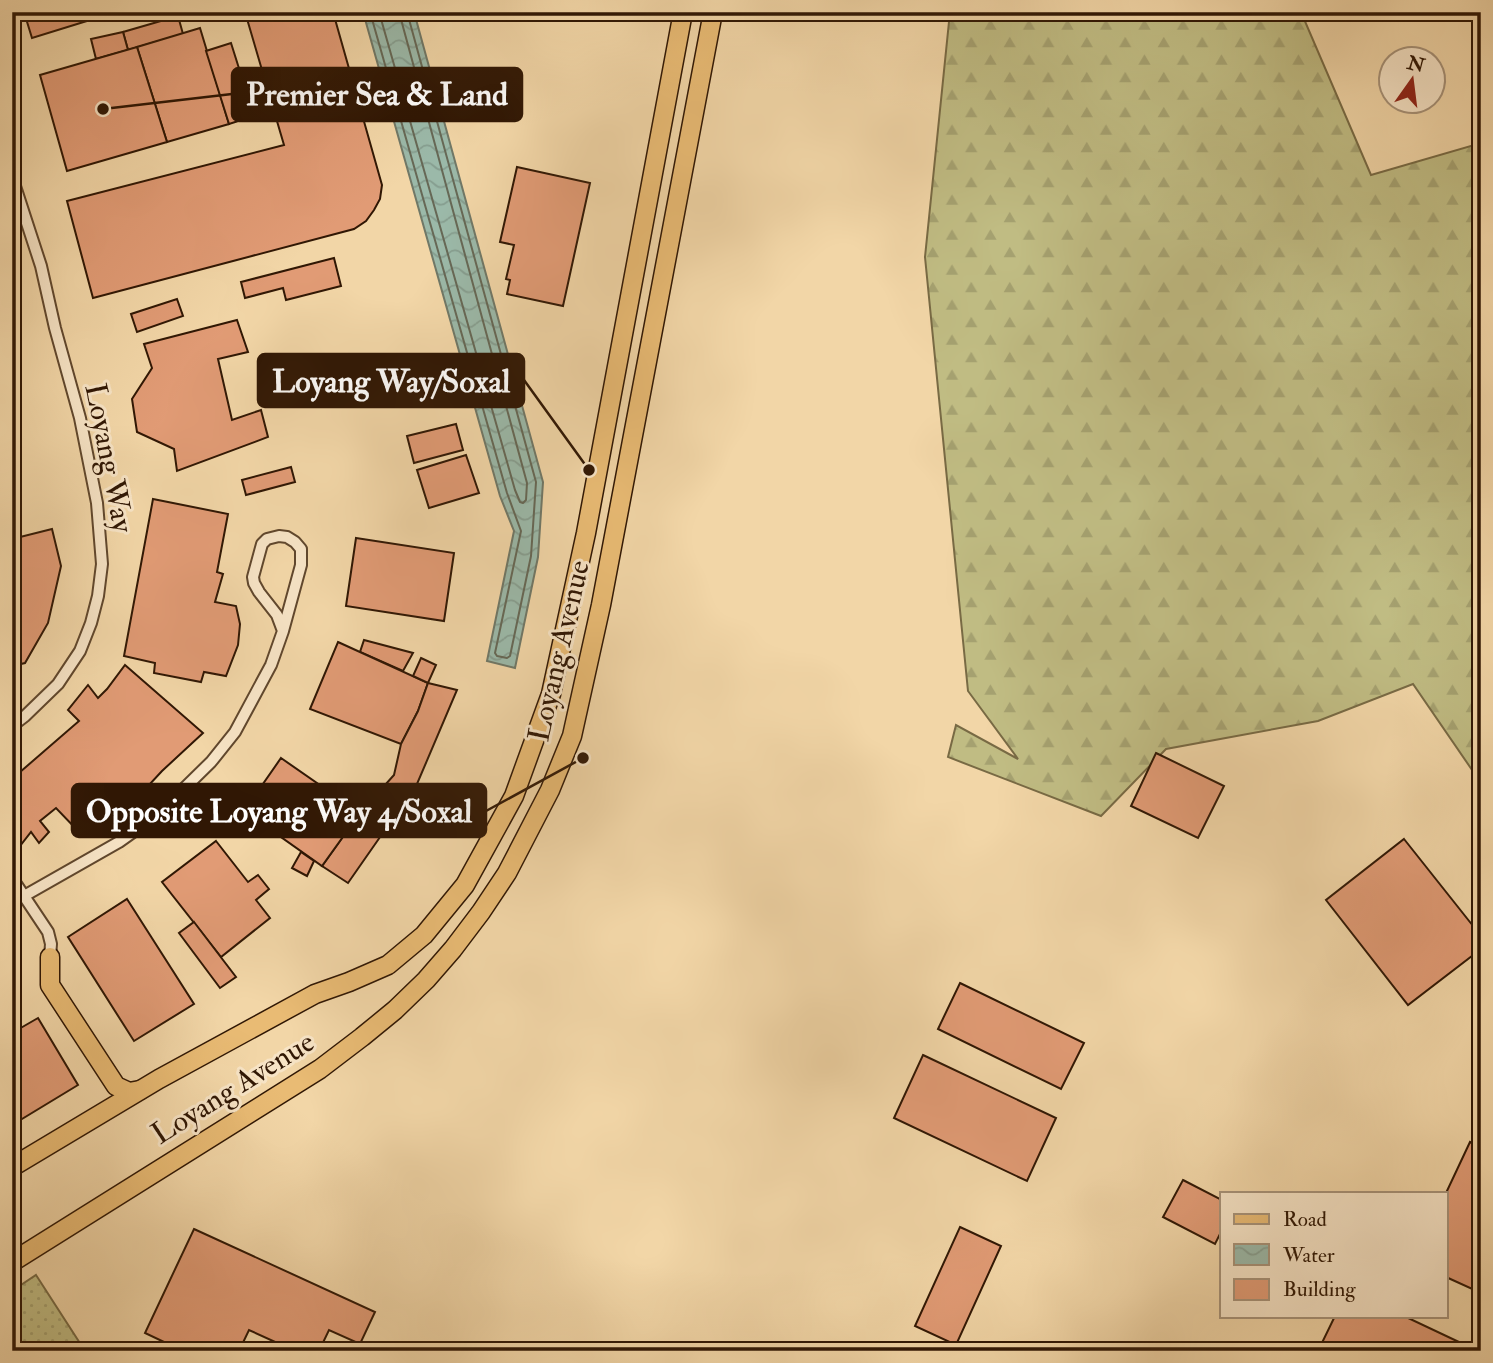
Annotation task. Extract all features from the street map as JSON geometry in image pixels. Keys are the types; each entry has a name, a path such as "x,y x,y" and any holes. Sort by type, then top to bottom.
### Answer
{"main road":[{"name":"Loyang Avenue","path":"12,1167 140,1090 315,994 388,965 424,934 466,885 514,796 551,694 586,533 683,12"},
{"name":"Loyang Avenue","path":"12,1262 320,1069 362,1037 395,1010 444,959 507,873 550,790 572,736 578,712 601,605 713,12"},
{"path":"50,957 50,985 116,1086 129,1092 140,1090"}],"street":[{"name":"Loyang Way","path":"12,177 41,266 80,418 97,503 102,564 98,596 80,651 58,684 12,726"},
{"path":"24,896 119,842 157,816 211,762 235,732 271,665 283,631 301,565 301,549 295,542 278,536 267,539 262,544 253,577 259,592 277,615 283,631"},
{"path":"12,878 48,932 50,957"}],"green space":[{"path":"950,12 1301,12 1371,175 1481,143 1481,783 1413,684 1318,721 1166,749 1101,816 948,757 956,725 1018,759 968,691 925,257"},
{"path":"36,1275 85,1351 12,1351 12,1291"}],"water":[{"path":"363,12 414,12 543,482 538,557 515,668 487,661 514,531 500,496"}],"building":[{"path":"24,12 116,12 32,38"},
{"path":"245,12 333,12 382,185 380,199 366,221 354,229 93,298 67,201 284,145"},
{"path":"178,16 183,34 128,50 123,32"},
{"path":"200,28 229,124 167,142 137,47"},
{"path":"123,32 128,50 96,59 91,39"},
{"path":"231,43 254,116 229,124 206,51"},
{"path":"137,47 167,142 67,171 40,75"},
{"path":"517,167 590,183 563,306 507,294 510,280 506,279 514,245 500,242"},
{"path":"334,258 341,286 286,300 283,288 245,298 241,282"},
{"path":"177,299 183,316 137,332 131,314"},
{"path":"237,320 248,352 218,359 232,420 261,410 268,437 177,471 174,449 137,432 132,399 152,368 144,344"},
{"path":"456,424 463,450 414,463 407,436"},
{"path":"466,455 479,493 429,508 417,470"},
{"path":"291,467 295,482 246,495 242,480"},
{"path":"153,499 228,514 217,572 223,574 215,602 236,606 240,624 238,645 226,676 204,672 201,682 154,673 155,663 124,656"},
{"path":"52,529 61,566 48,623 25,663 12,666 12,539"},
{"path":"356,538 454,553 444,621 346,606"},
{"path":"364,640 413,653 403,671 360,652"},
{"path":"338,642 428,683 418,711 401,744 310,709"},
{"path":"421,658 436,665 428,683 413,676"},
{"path":"125,665 203,733 137,798 128,791 81,834 56,808 40,821 49,832 39,843 31,832 20,846 12,833 12,779 79,721 68,710 88,685 98,698"},
{"path":"428,683 457,690 417,784 348,883 322,866 360,813 394,775 401,744 418,711"},
{"path":"1156,753 1224,786 1198,838 1131,806"},
{"path":"281,758 360,813 322,866 244,811"},
{"path":"1404,839 1481,936 1481,949 1408,1005 1326,900"},
{"path":"216,841 248,882 258,875 269,889 256,900 270,918 221,957 162,882"},
{"path":"301,852 314,861 307,876 292,868"},
{"path":"127,899 194,1004 134,1041 68,937"},
{"path":"194,922 236,977 220,988 179,933"},
{"path":"960,983 1084,1043 1061,1089 938,1029"},
{"path":"38,1018 78,1085 12,1125 12,1033"},
{"path":"923,1055 1056,1118 1027,1181 894,1118"},
{"path":"1470,1142 1481,1148 1481,1293 1448,1278 1446,1192"},
{"path":"1183,1180 1220,1199 1220,1234 1215,1244 1163,1217"},
{"path":"960,1227 1001,1246 956,1345 915,1326"},
{"path":"194,1229 375,1312 360,1344 329,1330 319,1351 295,1351 249,1330 239,1351 183,1351 145,1333"},
{"path":"1334,1318 1408,1318 1478,1351 1318,1351"}],"place":[{"name":"Premier Sea & Land","path":"103,109"},
{"name":"Loyang Way/Soxal","path":"589,470"},
{"name":"Opposite Loyang Way 4/Soxal","path":"583,758"}]}
